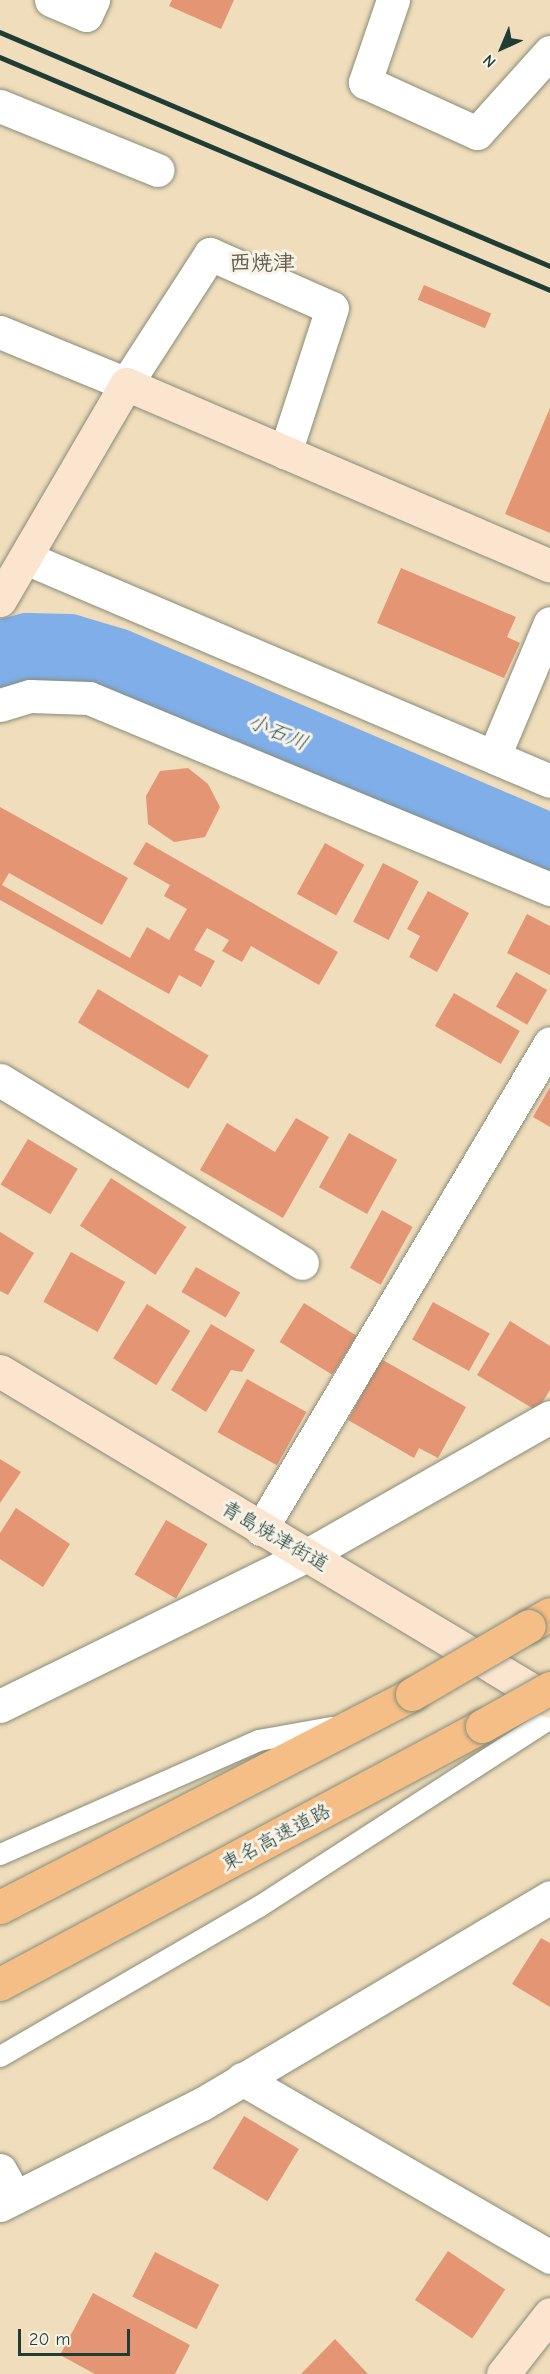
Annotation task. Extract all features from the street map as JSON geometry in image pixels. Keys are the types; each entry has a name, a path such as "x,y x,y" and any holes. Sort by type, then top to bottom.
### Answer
{"highway":[{"path":"0,1907 359,1722 540,1620"},
{"name":"東名高速道路","path":"0,1984 550,1688"}],"street":[{"path":"51,0 87,15 93,0"},
{"path":"393,0 365,82 477,133 550,52"},
{"path":"0,106 158,170"},
{"path":"0,600 126,384 210,254 332,308 285,453"},
{"path":"0,332 550,566"},
{"path":"26,558 550,781"},
{"path":"494,756 550,623"},
{"path":"0,705 30,696 90,698 550,889"},
{"path":"261,1529 548,1050"},
{"path":"0,1080 302,1263"},
{"name":"青島焼津街道","path":"0,1371 261,1529 309,1554 550,1701"},
{"path":"0,1706 309,1554 550,1417"},
{"path":"5,2191 202,2104 550,1897"},
{"path":"242,2079 550,2257"},
{"path":"503,2374 550,2314"}],"lane":[{"path":"0,2056 259,1906 550,1718"},
{"path":"0,1854 258,1740 359,1722"}],"building":[{"path":"172,0 234,0 221,29 169,6"},
{"path":"424,285 491,314 485,328 418,300"},
{"path":"550,408 550,533 505,514"},
{"path":"401,568 516,617 507,637 520,643 504,678 377,623"},
{"path":"188,768 208,784 220,807 205,837 174,842 148,824 146,796 160,771"},
{"path":"0,807 128,878 102,925 9,873 2,885 130,958 147,927 169,940 187,909 164,896 170,885 133,864 146,842 338,952 319,985 251,946 242,962 222,951 229,940 207,928 194,950 215,961 201,987 179,975 169,994 0,900"},
{"path":"325,843 364,865 336,916 297,894"},
{"path":"383,863 419,881 389,940 353,922"},
{"path":"428,891 469,913 437,972 409,957 420,936 407,929"},
{"path":"527,914 550,926 550,975 507,953"},
{"path":"516,972 547,990 527,1025 496,1007"},
{"path":"98,989 209,1055 188,1089 78,1022"},
{"path":"454,993 520,1031 501,1064 435,1026"},
{"path":"550,1087 550,1127 533,1117"},
{"path":"296,1118 329,1137 283,1218 200,1170 227,1123 275,1152"},
{"path":"349,1133 397,1160 367,1214 319,1187"},
{"path":"28,1139 78,1169 50,1214 1,1184"},
{"path":"111,1178 186,1227 155,1275 80,1226"},
{"path":"382,1210 413,1227 381,1285 350,1268"},
{"path":"0,1232 34,1253 8,1295 0,1291"},
{"path":"71,1252 125,1282 98,1332 43,1302"},
{"path":"196,1267 240,1292 226,1318 182,1292"},
{"path":"433,1302 490,1334 469,1371 412,1340"},
{"path":"304,1303 357,1336 332,1375 280,1342"},
{"path":"147,1304 190,1331 156,1385 113,1358"},
{"path":"510,1321 550,1346 550,1390 537,1411 477,1375"},
{"path":"211,1324 255,1350 242,1372 231,1370 206,1412 171,1390"},
{"path":"381,1359 466,1407 438,1458 419,1448 414,1458 348,1420"},
{"path":"247,1379 306,1412 277,1465 217,1432"},
{"path":"0,1459 21,1472 0,1503"},
{"path":"16,1508 70,1544 43,1587 0,1559 0,1533"},
{"path":"166,1520 208,1544 176,1599 134,1575"},
{"path":"541,1938 550,1943 550,2007 512,1984"},
{"path":"244,2116 299,2149 267,2201 213,2168"},
{"path":"448,2251 505,2290 472,2338 415,2300"},
{"path":"155,2252 219,2285 196,2329 132,2297"},
{"path":"93,2293 190,2345 175,2374 95,2374 60,2355"},
{"path":"335,2339 368,2374 301,2374"}],"waterway":[{"name":"小石川","path":"0,654 28,647 69,648 116,662 550,848"}],"railway":[{"path":"0,32 550,266"},
{"path":"0,57 550,290"}],"district":[{"name":"西焼津","path":"262,264"}]}
